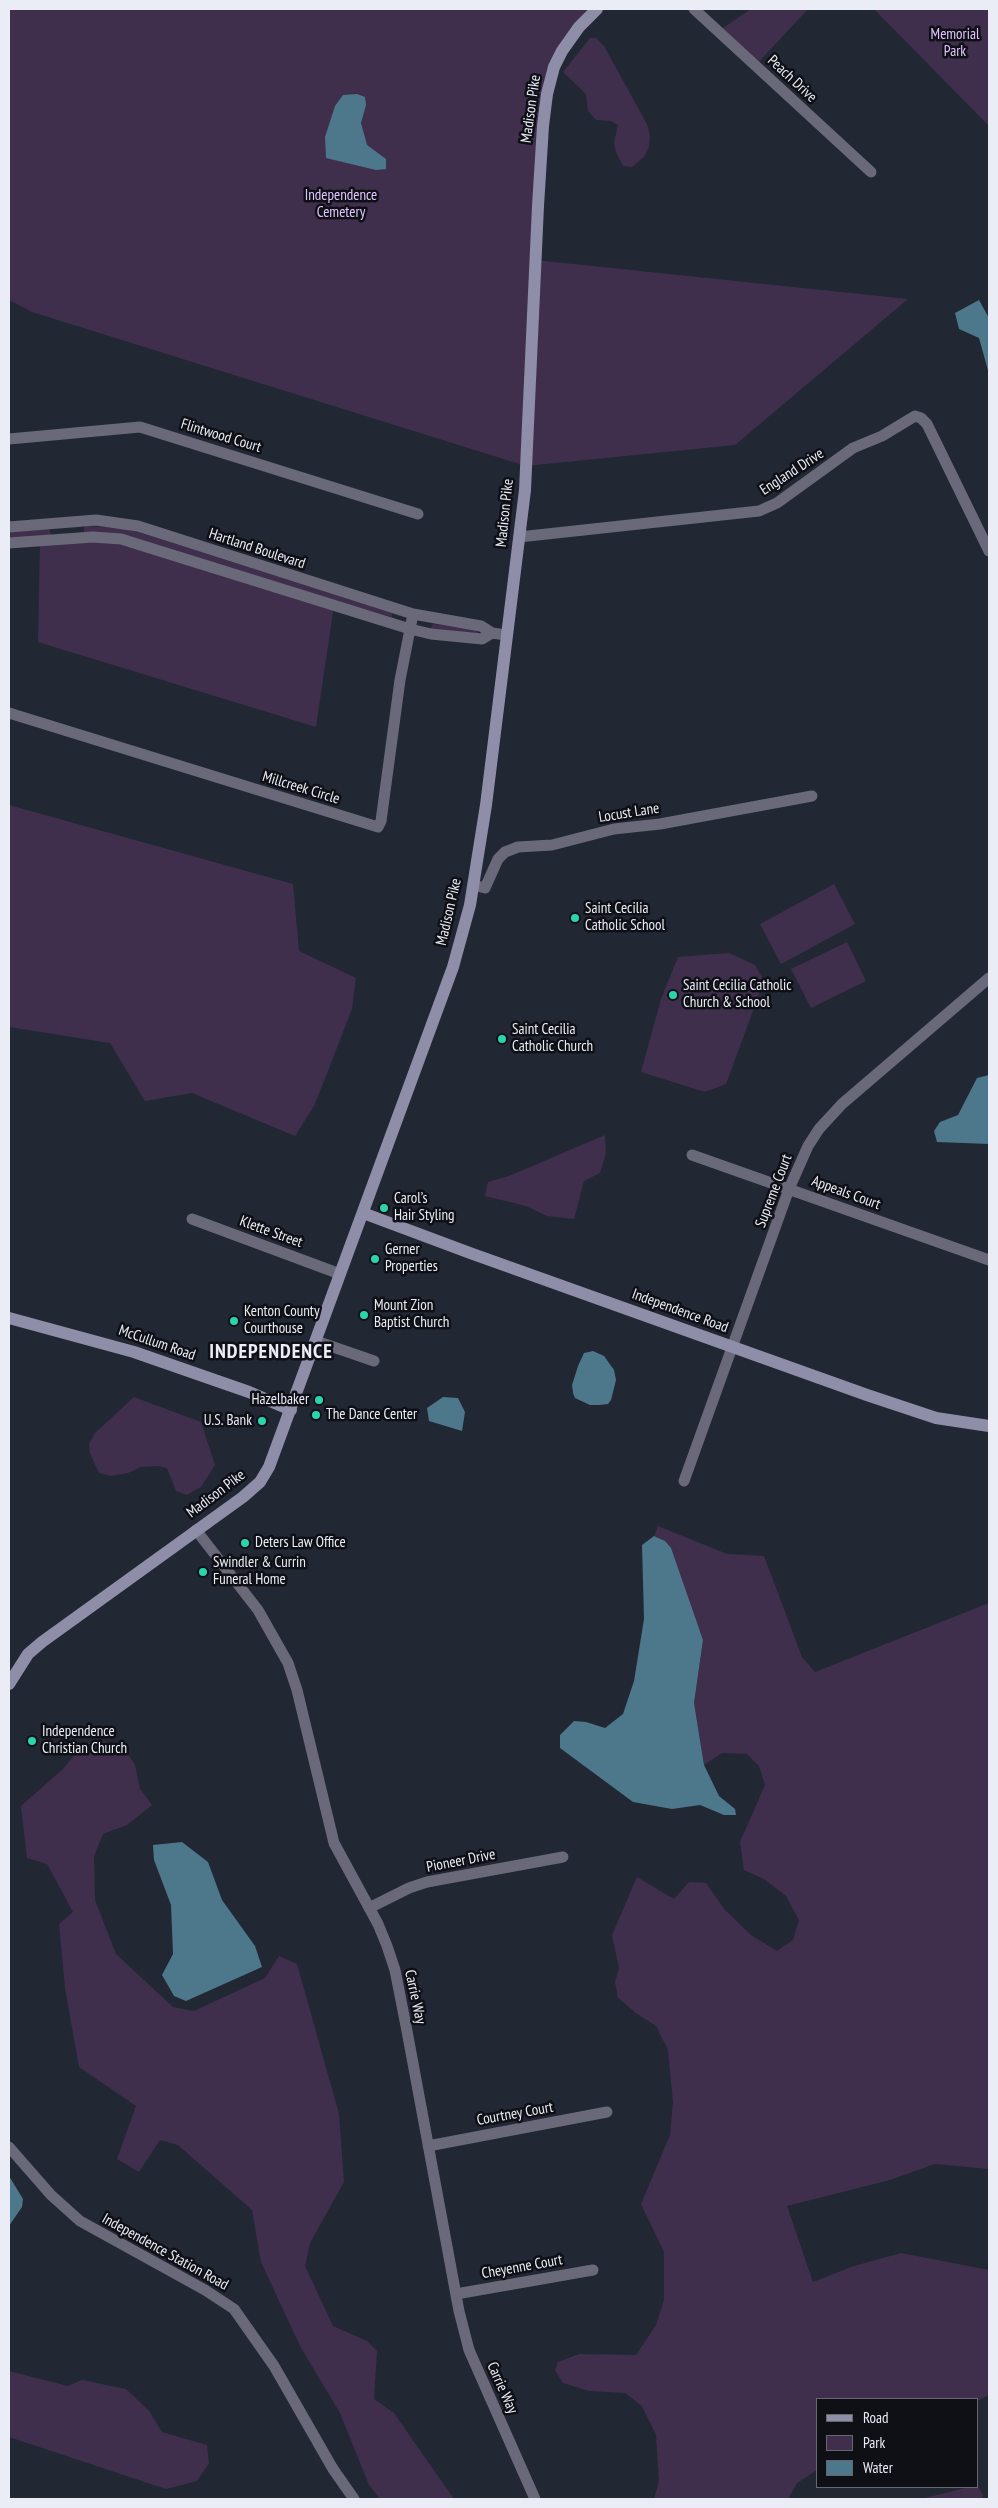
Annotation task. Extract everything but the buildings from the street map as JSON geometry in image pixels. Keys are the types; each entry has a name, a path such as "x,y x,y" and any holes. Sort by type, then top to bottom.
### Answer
{"main road":[{"name":"Madison Pike","path":"9,1684 28,1654 42,1642 243,1497 260,1482 277,1451 452,967 464,931 486,805 525,490 537,218 547,94 552,73 562,51 579,27 596,9"},
{"name":"Independence Road","path":"363,1212 733,1347 936,1418 989,1426"},
{"name":"McCullum Road","path":"9,1318 134,1352 249,1392 291,1410"}],"street":[{"name":"Peach Drive","path":"694,9 871,172"},
{"name":"England Drive","path":"519,536 759,511 777,503 853,448 882,436 915,416 921,418 927,424 989,551"},
{"name":"Flintwood Court","path":"9,439 140,428 418,514"},
{"name":"Hartland Boulevard","path":"9,527 96,520 138,526 413,614 481,626 492,633 506,635"},
{"name":"Hartland Boulevard","path":"9,543 93,537 121,539 410,629 431,634 482,639 492,633"},
{"name":"Millcreek Circle","path":"9,713 378,827 381,821 400,680 413,614"},
{"name":"Locust Lane","path":"473,885 485,888 498,859 505,852 518,847 552,845 614,829 660,824 812,796"},
{"name":"Supreme Court","path":"684,1481 789,1189 808,1146 819,1129 842,1104 989,978"},
{"name":"Appeals Court","path":"692,1155 989,1260"},
{"name":"Klette Street","path":"192,1219 340,1274"},
{"path":"316,1341 374,1361"},
{"name":"Carrie Way","path":"196,1530 258,1610 288,1663 297,1690 334,1843 369,1908 387,1946 395,1970 456,2294 469,2350 535,2499"},
{"name":"Pioneer Drive","path":"369,1908 427,1882 563,1857"},
{"name":"Courtney Court","path":"428,2146 607,2112"},
{"name":"Independence Station Road","path":"9,2147 51,2195 80,2221 206,2290 234,2309 274,2366 334,2469 354,2499"},
{"name":"Cheyenne Court","path":"456,2294 592,2270"}],"green space":[{"name":"Independence Cemetery","path":"9,9 597,9 554,67 535,260 908,299 735,445 526,466 32,312 9,300"},
{"path":"751,9 808,9 755,66 720,30"},
{"name":"Memorial Park","path":"874,9 989,9 989,126"},
{"path":"590,38 596,38 604,46 647,124 650,136 649,147 644,157 632,167 623,166 616,152 614,143 618,125 611,121 596,120 588,111 586,94 563,72"},
{"path":"84,527 118,528 138,532 392,613 392,617 84,532"},
{"path":"49,529 51,535 9,539 9,532"},
{"path":"93,537 334,605 316,727 38,642 40,541"},
{"path":"433,624 475,628 478,632 477,635 430,629"},
{"path":"9,805 293,884 299,951 356,978 352,1009 314,1106 295,1136 192,1093 145,1101 110,1043 9,1027"},
{"path":"834,884 855,924 781,964 760,924"},
{"path":"847,942 866,981 811,1008 791,969"},
{"path":"729,953 755,965 764,981 726,1084 705,1092 641,1072 661,999 678,957"},
{"path":"605,1135 606,1153 600,1173 584,1181 574,1219 547,1216 526,1206 485,1196 488,1182 509,1176"},
{"path":"134,1397 201,1422 215,1465 201,1487 187,1495 176,1491 167,1468 159,1466 141,1467 128,1473 111,1476 99,1473 90,1453 89,1444 95,1433"},
{"path":"658,1526 727,1554 764,1556 802,1657 815,1672 989,1603 989,2169 935,2164 890,2180 787,2206 813,2282 854,2266 901,2253 989,2270 989,2395 978,2400 978,2398 816,2398 816,2471 797,2483 788,2499 654,2499 659,2481 656,2435 642,2406 625,2393 589,2391 563,2383 555,2370 558,2362 579,2354 636,2355 656,2325 664,2300 664,2252 641,2204 670,2135 673,2102 668,2050 656,2026 618,1998 615,1982 619,1968 612,1935 637,1877 674,1899 689,1882 706,1883 725,1910 751,1935 777,1951 793,1940 799,1920 786,1896 764,1879 744,1870 740,1842 765,1785 759,1766 747,1754 722,1753 704,1765 694,1703 703,1640 665,1541 654,1536"},
{"path":"96,1739 123,1747 135,1765 140,1789 152,1805 127,1825 103,1834 94,1856 95,1900 116,1954 173,2007 194,2011 265,1978 279,1956 297,1964 339,2114 344,2182 310,2243 305,2266 333,2326 367,2341 377,2351 374,2399 394,2413 454,2499 380,2499 369,2485 340,2413 300,2346 261,2262 252,2210 178,2145 160,2140 139,2172 117,2159 136,2106 79,2067 65,1988 59,1924 73,1912 47,1864 27,1858 21,1806 63,1769 80,1748"},
{"path":"9,2371 68,2386 82,2380 126,2389 149,2411 162,2432 207,2445 209,2463 197,2481 166,2489 9,2437"},
{"path":"978,2487 983,2495 981,2499 921,2499"}],"water":[{"path":"357,94 365,97 366,105 361,123 367,145 386,159 386,169 376,170 326,158 325,137 335,106 343,95"},
{"path":"979,300 989,318 989,374 979,338 959,329 955,313"},
{"path":"989,1075 989,1144 937,1142 934,1131 940,1122 958,1115 977,1078"},
{"path":"593,1351 604,1356 614,1370 616,1380 611,1400 608,1404 590,1405 575,1398 573,1393 572,1385 584,1353"},
{"path":"443,1397 458,1398 465,1412 462,1431 429,1421 427,1408"},
{"path":"654,1536 665,1541 671,1548 703,1640 694,1703 704,1765 719,1796 735,1809 736,1815 724,1815 700,1805 672,1809 633,1802 560,1748 560,1735 574,1721 586,1722 605,1728 623,1714 634,1681 644,1619 642,1545"},
{"path":"182,1842 208,1862 222,1900 255,1946 262,1967 186,2001 174,1996 162,1975 173,1954 171,1905 154,1860 153,1845"},
{"path":"9,2176 23,2199 22,2207 9,2226"}],"place":[{"name":"Saint Cecilia Catholic School","path":"575,918"},
{"name":"Saint Cecilia Catholic Church & School","path":"673,995"},
{"name":"Saint Cecilia Catholic Church","path":"502,1039"},
{"name":"Carol’s Hair Styling","path":"384,1208"},
{"name":"Gerner Properties","path":"375,1259"},
{"name":"Mount Zion Baptist Church","path":"364,1315"},
{"name":"Kenton County Courthouse","path":"234,1321"},
{"name":"Hazelbaker","path":"319,1400"},
{"name":"The Dance Center","path":"316,1415"},
{"name":"U.S. Bank","path":"262,1421"},
{"name":"Deters Law Office","path":"245,1543"},
{"name":"Swindler & Currin Funeral Home","path":"203,1572"},
{"name":"Independence Christian Church","path":"32,1741"}],"district":[{"name":"INDEPENDENCE","path":"271,1352"}]}
